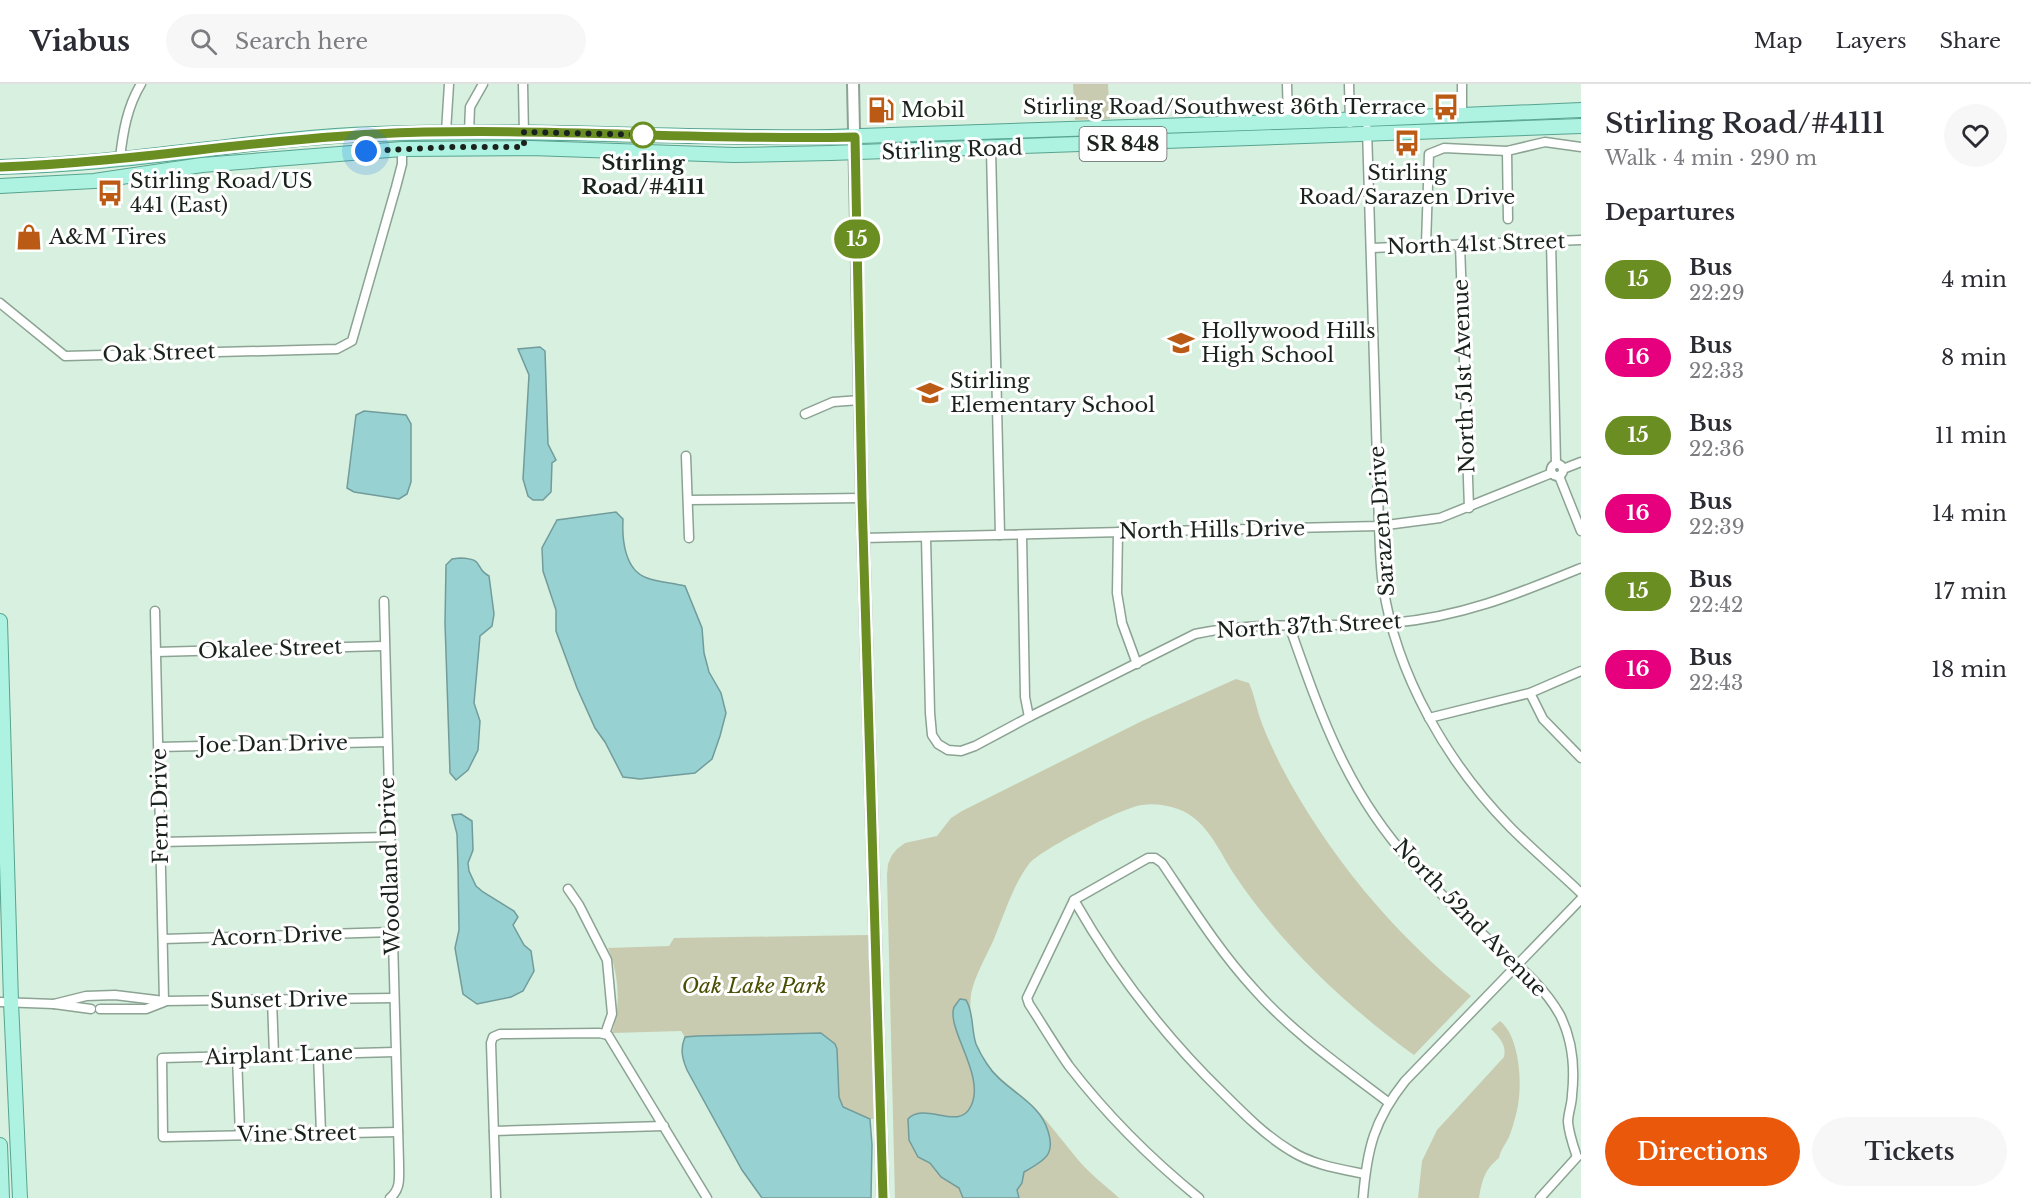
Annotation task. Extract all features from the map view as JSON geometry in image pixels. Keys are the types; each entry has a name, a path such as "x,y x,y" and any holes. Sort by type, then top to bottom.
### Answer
{"main road":[{"name":"Stirling Road","path":"0,167 65,164 210,147 374,134 524,132 756,138 855,137 1581,110"},
{"name":"Stirling Road","path":"0,186 94,181 191,167 402,149 524,147 743,155 991,149 1581,126"},
{"path":"991,149 996,142 1014,130"},
{"path":"191,167 194,157 210,147"},
{"path":"0,621 5,1002 20,1198"},
{"path":"0,1145 2,1198"}],"street":[{"path":"120,158 127,115 133,97 141,84"},
{"path":"446,132 449,84"},
{"path":"469,132 470,107 483,84"},
{"path":"523,84 524,147"},
{"path":"852,84 883,1198"},
{"path":"1287,84 1288,122"},
{"path":"1349,84 1350,135"},
{"path":"1462,84 1462,115"},
{"name":"Sarazen Drive","path":"1367,119 1379,526 1383,585 1392,623 1402,657 1429,718 1453,759 1510,827 1581,893"},
{"path":"1426,244 1429,154 1444,148 1507,151 1545,142 1581,147"},
{"name":"Oak Street","path":"0,303 66,356 337,349 352,341 402,164 402,149"},
{"path":"991,149 1000,535"},
{"path":"1507,151 1508,219"},
{"name":"North 41st Street","path":"1371,248 1426,244 1581,240"},
{"path":"1551,241 1557,471 1581,531"},
{"name":"North 51st Avenue","path":"1460,244 1469,508"},
{"path":"805,414 833,402 860,400"},
{"path":"686,456 689,538"},
{"name":"North Hills Drive","path":"863,538 1379,526 1440,518 1581,462"},
{"path":"688,500 862,498"},
{"path":"1118,532 1117,593 1122,623 1137,664"},
{"path":"1022,536 1025,697 1029,717"},
{"name":"North 37th Street","path":"926,537 932,735 938,744 948,750 962,751 1195,634 1222,628 1392,623 1453,614 1501,601 1581,568"},
{"name":"Woodland Drive","path":"384,601 398,1132"},
{"name":"Fern Drive","path":"155,611 164,1001"},
{"name":"North 52nd Avenue","path":"1289,625 1338,754 1371,812 1410,861 1475,927 1517,964 1542,990 1559,1013 1568,1032 1573,1058 1573,1094 1568,1119 1570,1134 1579,1157"},
{"name":"Okalee Street","path":"156,652 384,646"},
{"path":"1429,718 1530,693 1581,671"},
{"path":"1530,693 1543,719 1581,758"},
{"name":"Joe Dan Drive","path":"159,747 387,742"},
{"path":"160,842 389,837"},
{"path":"1199,1198 1109,1113 1069,1065 1027,998 1074,900 1148,858 1155,858 1162,863 1207,931 1254,989 1299,1033 1388,1102"},
{"path":"568,889 608,960 612,1014 607,1035"},
{"path":"1363,1198 1373,1134 1388,1102 1405,1081 1581,899"},
{"path":"1074,900 1115,966 1154,1019 1207,1078 1250,1120 1292,1152 1325,1166 1365,1174"},
{"name":"Acorn Drive","path":"163,939 392,933"},
{"path":"100,1009 108,995"},
{"name":"Sunset Drive","path":"54,1004 86,996 108,995 164,1001 394,998"},
{"path":"272,999 274,1055"},
{"name":"Sunset Drive","path":"5,1002 100,1009 146,1008 164,1001"},
{"path":"496,1198 491,1043 493,1037 500,1034 599,1032 607,1035 707,1198"},
{"name":"Airplant Lane","path":"163,1137 162,1058 395,1052"},
{"path":"318,1054 321,1133"},
{"path":"237,1056 240,1135"},
{"path":"494,1131 664,1126"},
{"path":"390,1198 397,1193 399,1184 398,1132"},
{"name":"Vine Street","path":"163,1137 398,1132"},
{"path":"1540,1198 1579,1157"}],"green space":[{"path":"1073,84 1108,84 1110,119 1075,120"},
{"path":"1236,679 1249,683 1262,724 1280,764 1319,829 1341,860 1389,919 1442,972 1471,996 1414,1055 1364,1016 1295,951 1254,902 1212,838 1197,821 1178,809 1164,805 1146,804 1132,808 1065,840 1029,864 1014,891 978,973 970,1000 976,1044 987,1064 1038,1111 1083,1166 1119,1198 895,1198 887,875 892,855 905,843 937,836 951,818 962,811 1142,721"},
{"name":"Oak Lake Park","path":"868,935 874,1005 877,1119 870,1119 843,1107 839,1097 837,1048 698,1036 685,1037 681,1031 612,1033 617,1012 618,990 615,968 608,948 669,946 674,938"},
{"path":"1500,1021 1512,1038 1520,1076 1519,1100 1509,1137 1499,1158 1490,1166 1485,1175 1479,1198 1418,1198 1422,1161 1437,1130 1504,1057 1503,1045 1491,1029"}],"water":[{"path":"540,347 545,351 548,444 556,460 552,463 551,492 543,500 533,500 528,496 523,479 529,375 518,349"},
{"path":"364,411 406,415 411,424 411,482 407,494 399,499 354,492 347,488 356,415"},
{"path":"616,512 623,519 624,544 633,568 647,578 685,586 702,628 704,653 709,672 721,693 726,713 712,759 695,773 640,779 623,777 595,728 556,631 556,610 543,571 542,548 557,520"},
{"path":"452,559 473,560 489,576 494,614 492,626 480,636 474,703 480,721 478,750 468,770 456,780 450,773 445,623 446,565"},
{"path":"461,814 472,821 473,850 468,863 469,871 476,886 514,911 518,917 513,925 524,945 531,951 534,971 523,991 511,997 477,1004 463,994 455,948 459,930 458,868 457,834 452,815"},
{"path":"960,999 966,1000 969,1005 976,1044 987,1064 1002,1081 1037,1111 1048,1131 1049,1152 1042,1161 1024,1172 1022,1183 1017,1190 1019,1198 963,1198 959,1188 941,1177 930,1163 918,1157 909,1140 908,1119 915,1114 958,1116 966,1113 971,1106 974,1081 953,1016 954,1007"},
{"path":"821,1033 835,1044 837,1049 839,1097 843,1107 870,1119 871,1198 762,1198 742,1170 687,1070 682,1054 685,1037"}],"bus line":[{"name":"15","path":"0,167 103,161 245,144 374,134 524,132 756,138 855,137 863,538 883,1198"}],"place":[{"name":"Stirling Road/Southwest 36th Terrace","path":"1446,107"},
{"name":"Mobil","path":"881,110"},
{"name":"Stirling Road/#4111","path":"643,135"},
{"name":"Stirling Road/Sarazen Drive","path":"1407,143"},
{"name":"Stirling Road/US 441 (East)","path":"110,193"},
{"name":"A&M Tires","path":"29,237"},
{"name":"Hollywood Hills High School","path":"1181,343"},
{"name":"Stirling Elementary School","path":"930,393"}],"route":[{"path":"366,151 452,147 524,147 524,132 651,135 643,135"}]}
